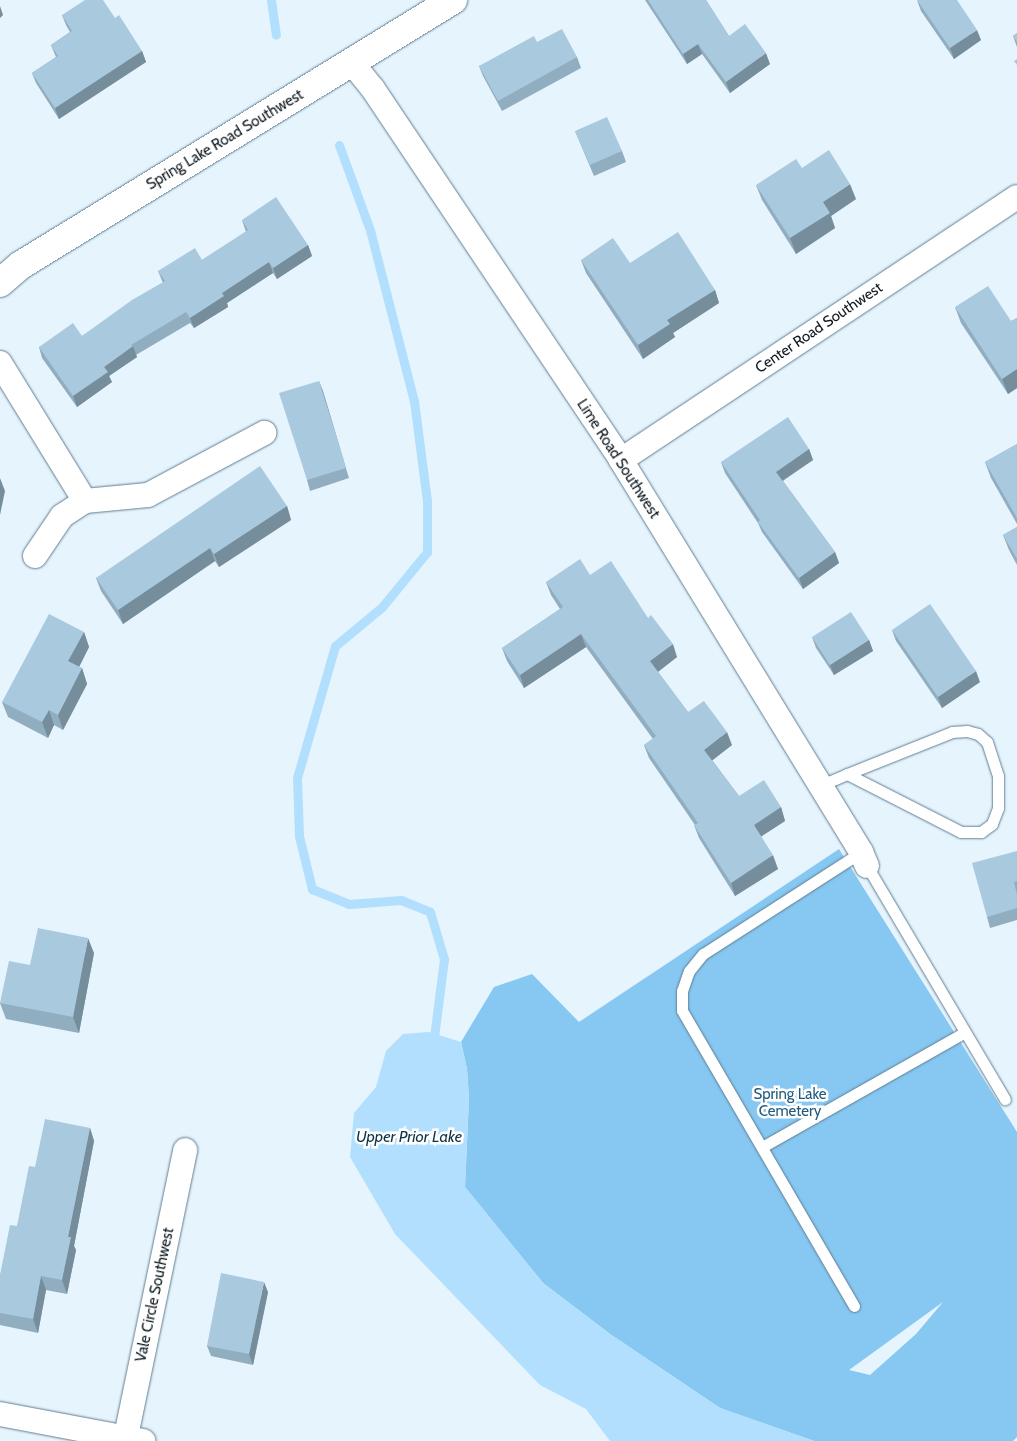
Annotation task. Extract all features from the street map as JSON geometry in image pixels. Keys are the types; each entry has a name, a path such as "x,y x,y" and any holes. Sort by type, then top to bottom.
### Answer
{"street":[{"name":"Spring Lake Road Southwest","path":"0,283 21,265 453,0"},
{"name":"Lime Road Southwest","path":"352,63 373,88 621,460 864,859"},
{"name":"Center Road Southwest","path":"621,460 1017,197"},
{"path":"0,363 85,500"},
{"path":"35,556 62,516 85,500 148,494 264,433"},
{"name":"Vale Circle Southwest","path":"131,1440 185,1150"},
{"path":"0,1414 131,1440"}],"lane":[{"path":"819,786 847,774 952,732 967,731 978,734 987,742 998,776 998,808 992,824 981,832 961,832 847,774"},
{"path":"854,1306 682,1010 682,991 689,971 703,954 864,859 1005,1099"},
{"path":"762,1147 965,1032"}],"green space":[{"name":"Spring Lake Cemetery","path":"839,849 1017,1132 1017,1437 1013,1441 814,1441 720,1408 610,1334 543,1283 465,1187 469,1098 467,1069 461,1042 494,987 532,974 579,1022","holes":["943,1302 916,1334 870,1375 849,1370"]}],"water":[{"name":"Upper Prior Lake","path":"429,1032 461,1042 467,1069 469,1098 465,1187 543,1283 610,1334 720,1408 814,1441 610,1441 586,1409 540,1385 395,1234 350,1157 354,1113 376,1087 386,1051 403,1034"}],"building":[{"path":"85,0 103,0 115,18 119,15 142,51 55,108 32,73 58,56 51,45 72,31 62,15"},
{"path":"648,0 706,0 729,36 745,24 766,53 726,82 698,44 683,54"},
{"path":"917,0 957,0 977,30 950,48"},
{"path":"562,29 577,57 498,101 479,66 534,36 537,42"},
{"path":"1017,33 1017,42 1013,36"},
{"path":"607,117 622,151 590,165 575,131"},
{"path":"829,150 850,184 823,202 830,213 790,238 756,185 796,159 802,168"},
{"path":"276,197 308,245 273,268 269,262 222,293 224,296 190,318 186,312 131,345 133,346 104,367 108,372 73,396 39,347 73,323 82,336 132,300 165,281 158,271 195,248 202,260 248,230 242,220"},
{"path":"678,232 715,290 667,320 670,324 638,345 581,260 613,238 630,263"},
{"path":"988,286 1011,321 1017,318 1017,369 1002,379 955,307"},
{"path":"319,381 346,468 307,480 279,393"},
{"path":"788,417 809,449 776,472 835,552 799,578 758,522 760,520 721,462"},
{"path":"1017,444 1017,518 985,462"},
{"path":"260,466 287,506 214,554 210,548 118,610 96,578"},
{"path":"1017,527 1017,559 1003,535"},
{"path":"580,559 590,575 611,561 648,618 651,615 673,644 650,661 688,712 704,701 727,732 704,750 739,796 764,780 781,807 754,825 773,855 731,883 694,825 698,823 644,745 656,736 581,634 520,675 502,648 563,607 546,582"},
{"path":"930,604 976,671 938,697 892,630"},
{"path":"851,612 869,640 830,665 812,637"},
{"path":"49,614 84,632 68,661 82,668 58,715 49,710 42,722 2,702"},
{"path":"1017,851 1017,881 1014,882 1017,908 987,917 972,863"},
{"path":"38,928 88,938 73,1017 0,1003 9,961 30,965"},
{"path":"45,1119 90,1128 68,1237 71,1237 62,1280 41,1276 33,1319 0,1313 0,1275 10,1225 17,1226 29,1166 35,1167"},
{"path":"221,1273 264,1282 249,1354 207,1346"}],"waterway":[{"path":"271,0 276,35"},
{"path":"339,145 370,230 414,401 427,501 427,552 382,607 335,646 297,778 299,836 312,889 349,904 401,900 430,912 444,959 433,1045"}]}
